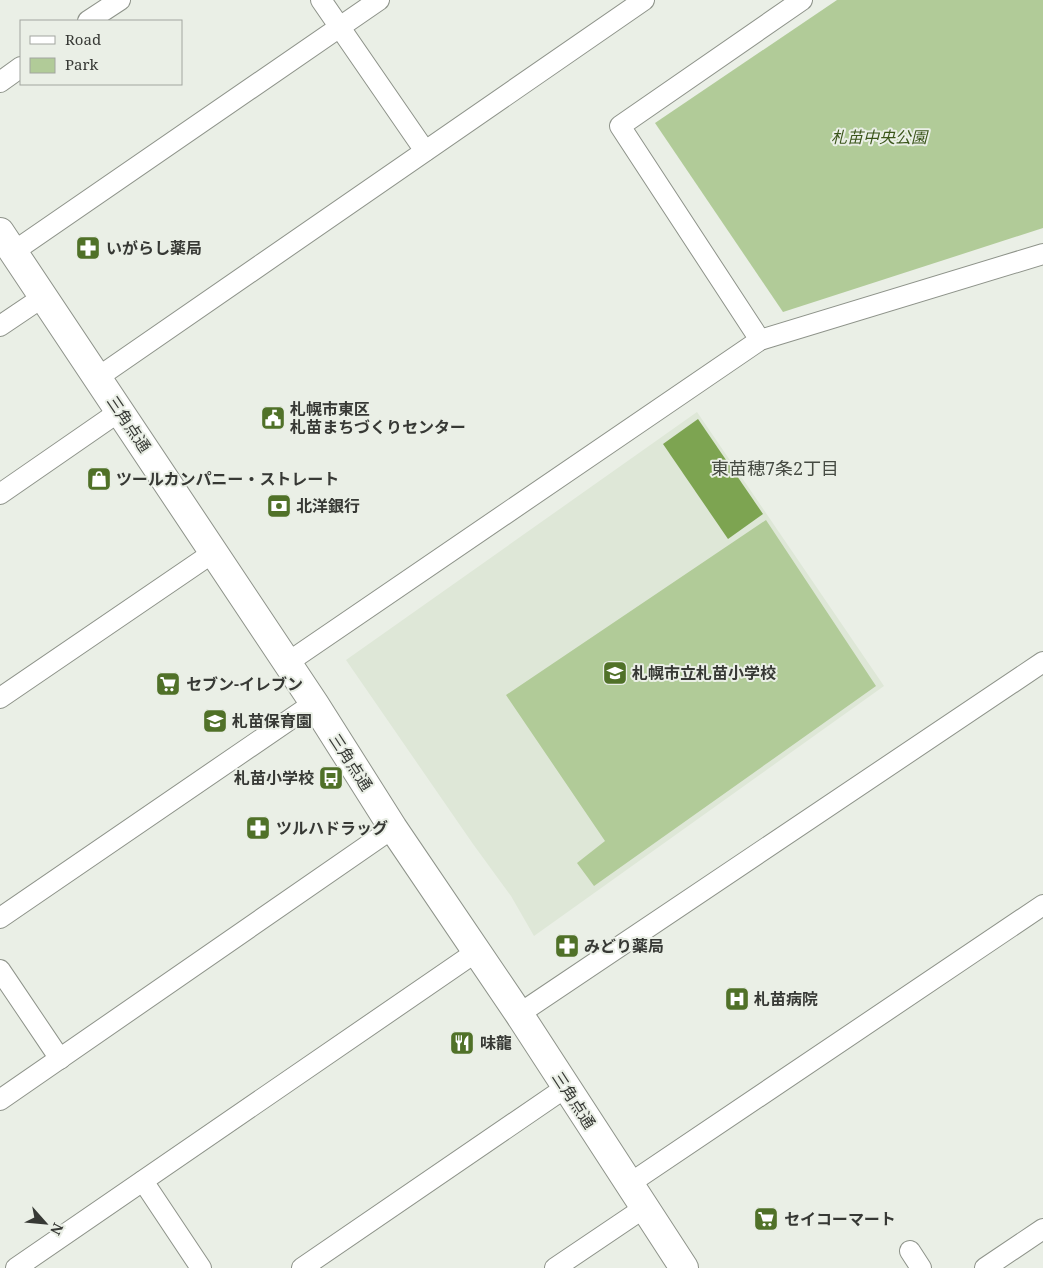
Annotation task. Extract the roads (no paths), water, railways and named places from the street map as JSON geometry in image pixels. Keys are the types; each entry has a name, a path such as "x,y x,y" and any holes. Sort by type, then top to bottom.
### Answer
{"street":[{"path":"90,20 120,0"},
{"path":"321,0 425,151"},
{"path":"6,242 379,0"},
{"path":"97,378 644,0"},
{"path":"760,340 620,126 802,0"},
{"path":"0,82 20,68"},
{"name":"三角点通","path":"6,242 314,703 393,828 519,1014 565,1088 684,1268"},
{"path":"287,663 760,340 1043,254"},
{"path":"0,326 43,297"},
{"path":"0,494 120,411"},
{"path":"0,698 214,552"},
{"path":"519,1014 1043,662"},
{"path":"0,918 314,703"},
{"path":"0,1100 393,828"},
{"path":"629,1184 1043,905"},
{"path":"16,1268 476,952"},
{"path":"0,970 60,1059"},
{"path":"302,1268 565,1088"},
{"path":"143,1181 201,1268"},
{"path":"555,1268 644,1208"},
{"path":"985,1268 1043,1229"},
{"path":"910,1251 921,1268"}],"place":[{"name":"いがらし薬局","path":"88,248"},
{"name":"札幌市東区 札苗まちづくりセンター","path":"273,418"},
{"name":"ツールカンパニー・ストレート","path":"99,479"},
{"name":"北洋銀行","path":"279,506"},
{"name":"札幌市立札苗小学校","path":"615,673"},
{"name":"セブン-イレブン","path":"168,684"},
{"name":"札苗保育園","path":"215,721"},
{"name":"札苗小学校","path":"331,778"},
{"name":"ツルハドラッグ","path":"258,828"},
{"name":"みどり薬局","path":"567,946"},
{"name":"札苗病院","path":"737,999"},
{"name":"味龍","path":"462,1043"},
{"name":"セイコーマート","path":"766,1219"}],"district":[{"name":"東苗穂7条2丁目","path":"775,468"}],"park label":[{"name":"札苗中央公園","path":"879,137"}]}
